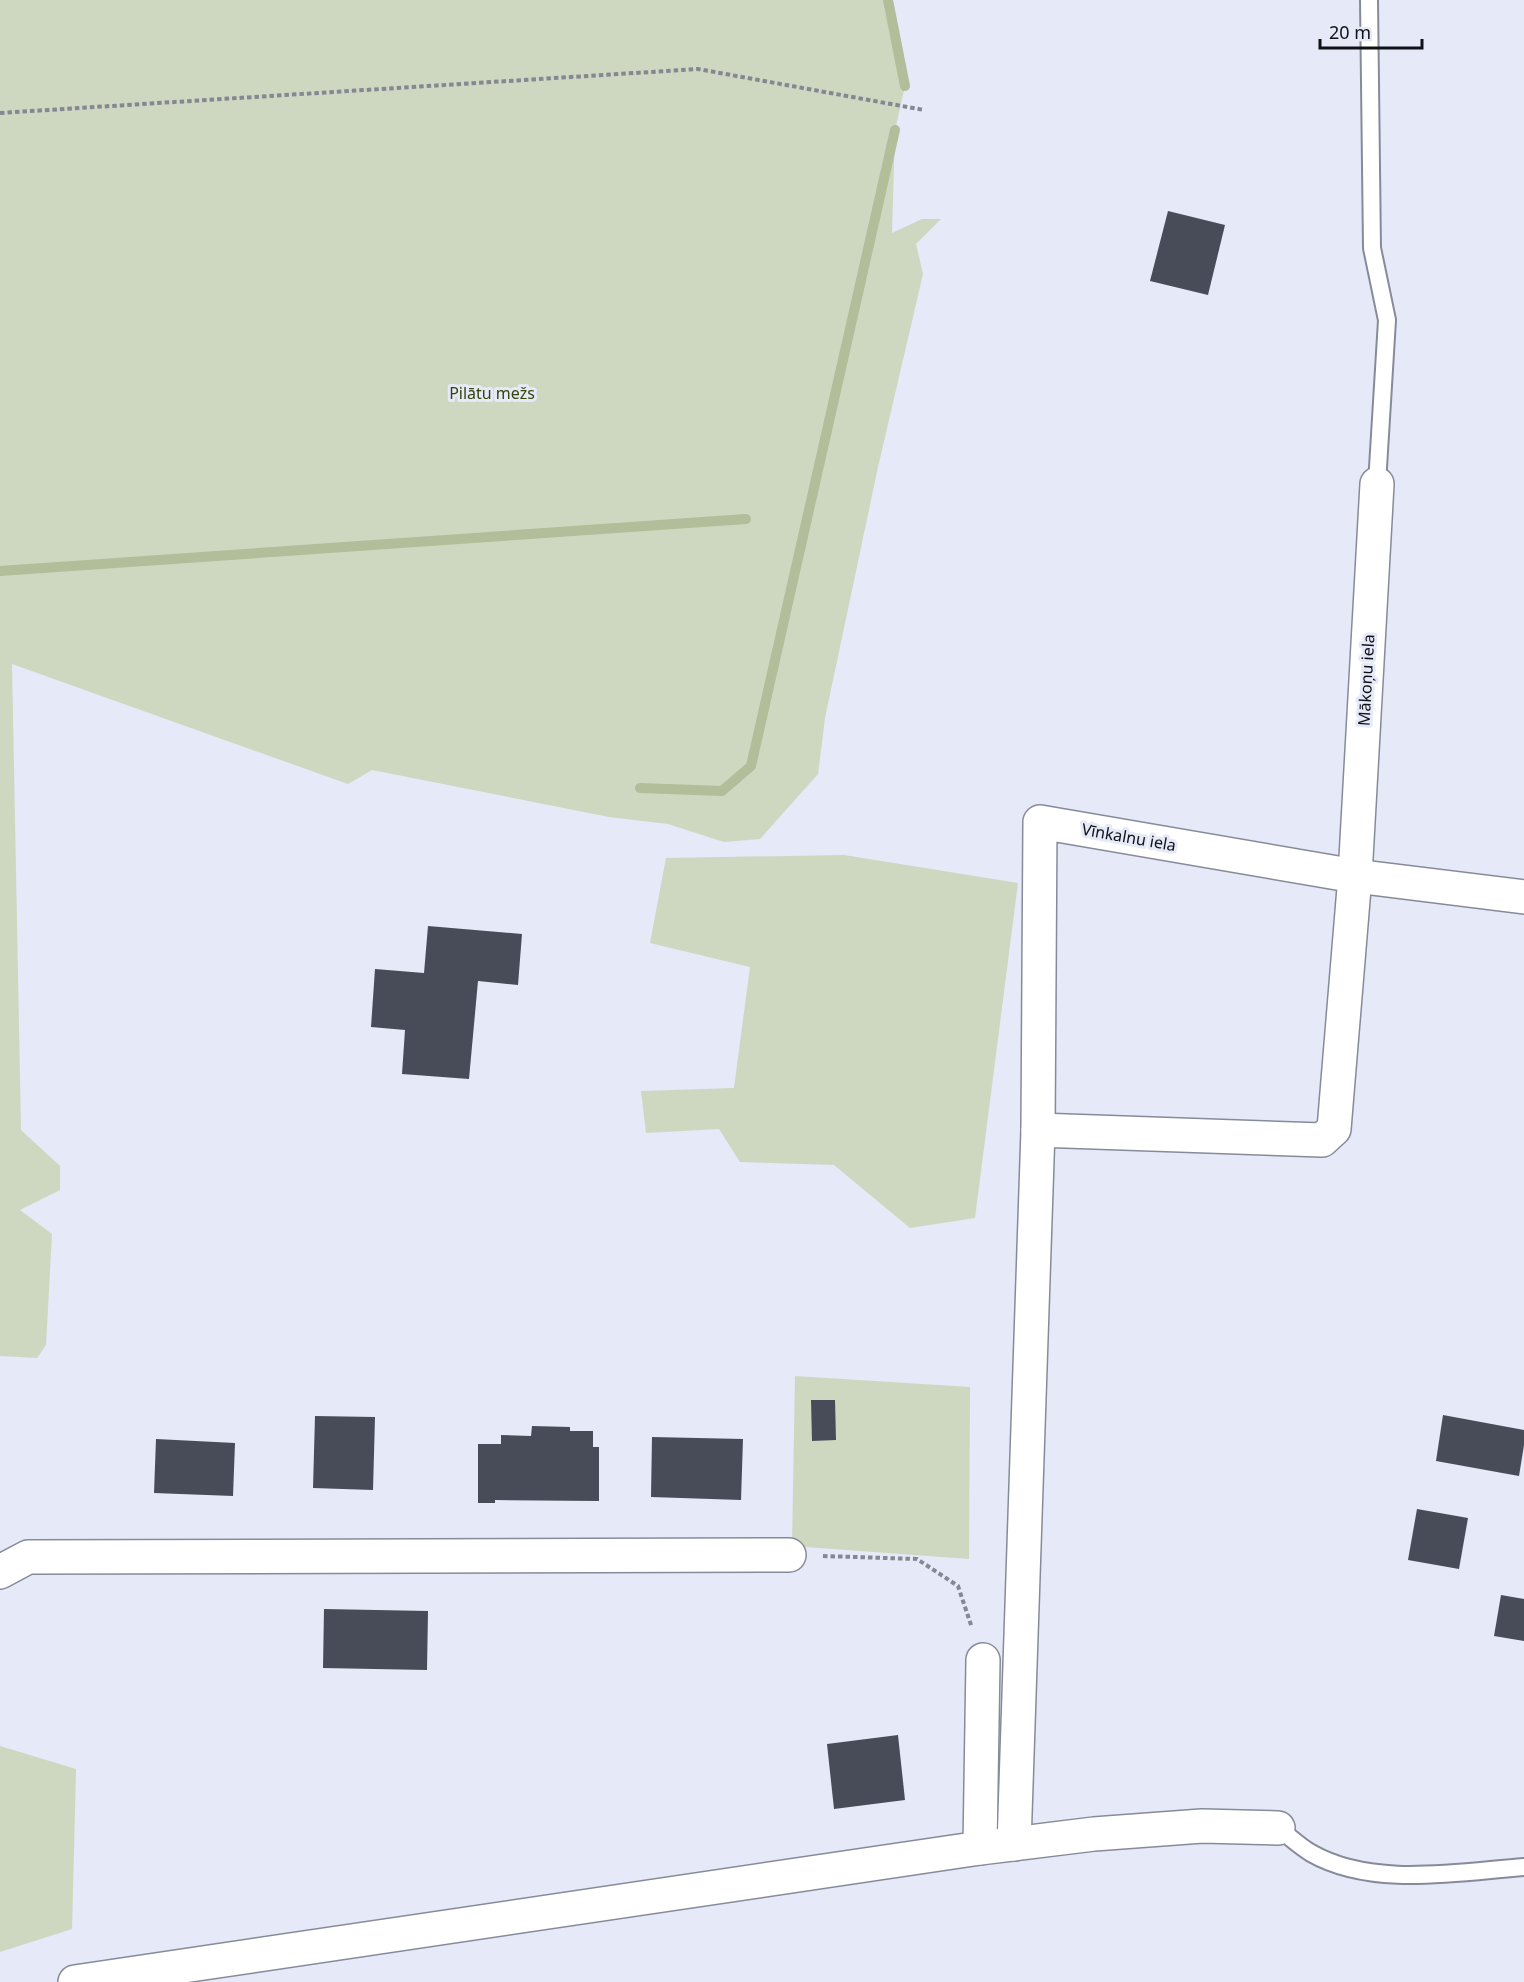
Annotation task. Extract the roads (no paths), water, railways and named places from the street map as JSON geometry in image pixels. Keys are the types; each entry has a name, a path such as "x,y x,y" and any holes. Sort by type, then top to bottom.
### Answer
{"street":[{"name":"Mākoņu iela","path":"1038,1130 1322,1140 1334,1128 1355,876 1377,484"},
{"name":"Vīnkalnu iela","path":"1038,1130 1040,822 1355,876 1524,897"},
{"path":"1014,1844 1038,1130"},
{"path":"0,1572 28,1557 789,1555"},
{"path":"980,1848 983,1660"},
{"path":"75,1982 980,1848 1094,1834 1202,1826 1278,1828"}],"lane":[{"path":"1369,0 1372,248 1387,320 1377,484"},
{"path":"1278,1828 1312,1853 1354,1870 1406,1875 1524,1867"}],"waterway":[{"path":"888,0 905,86"},
{"path":"640,788 722,791 751,766 895,130"},
{"path":"0,571 746,519"}],"park label":[{"name":"Pilātu mežs","path":"492,393"}]}
